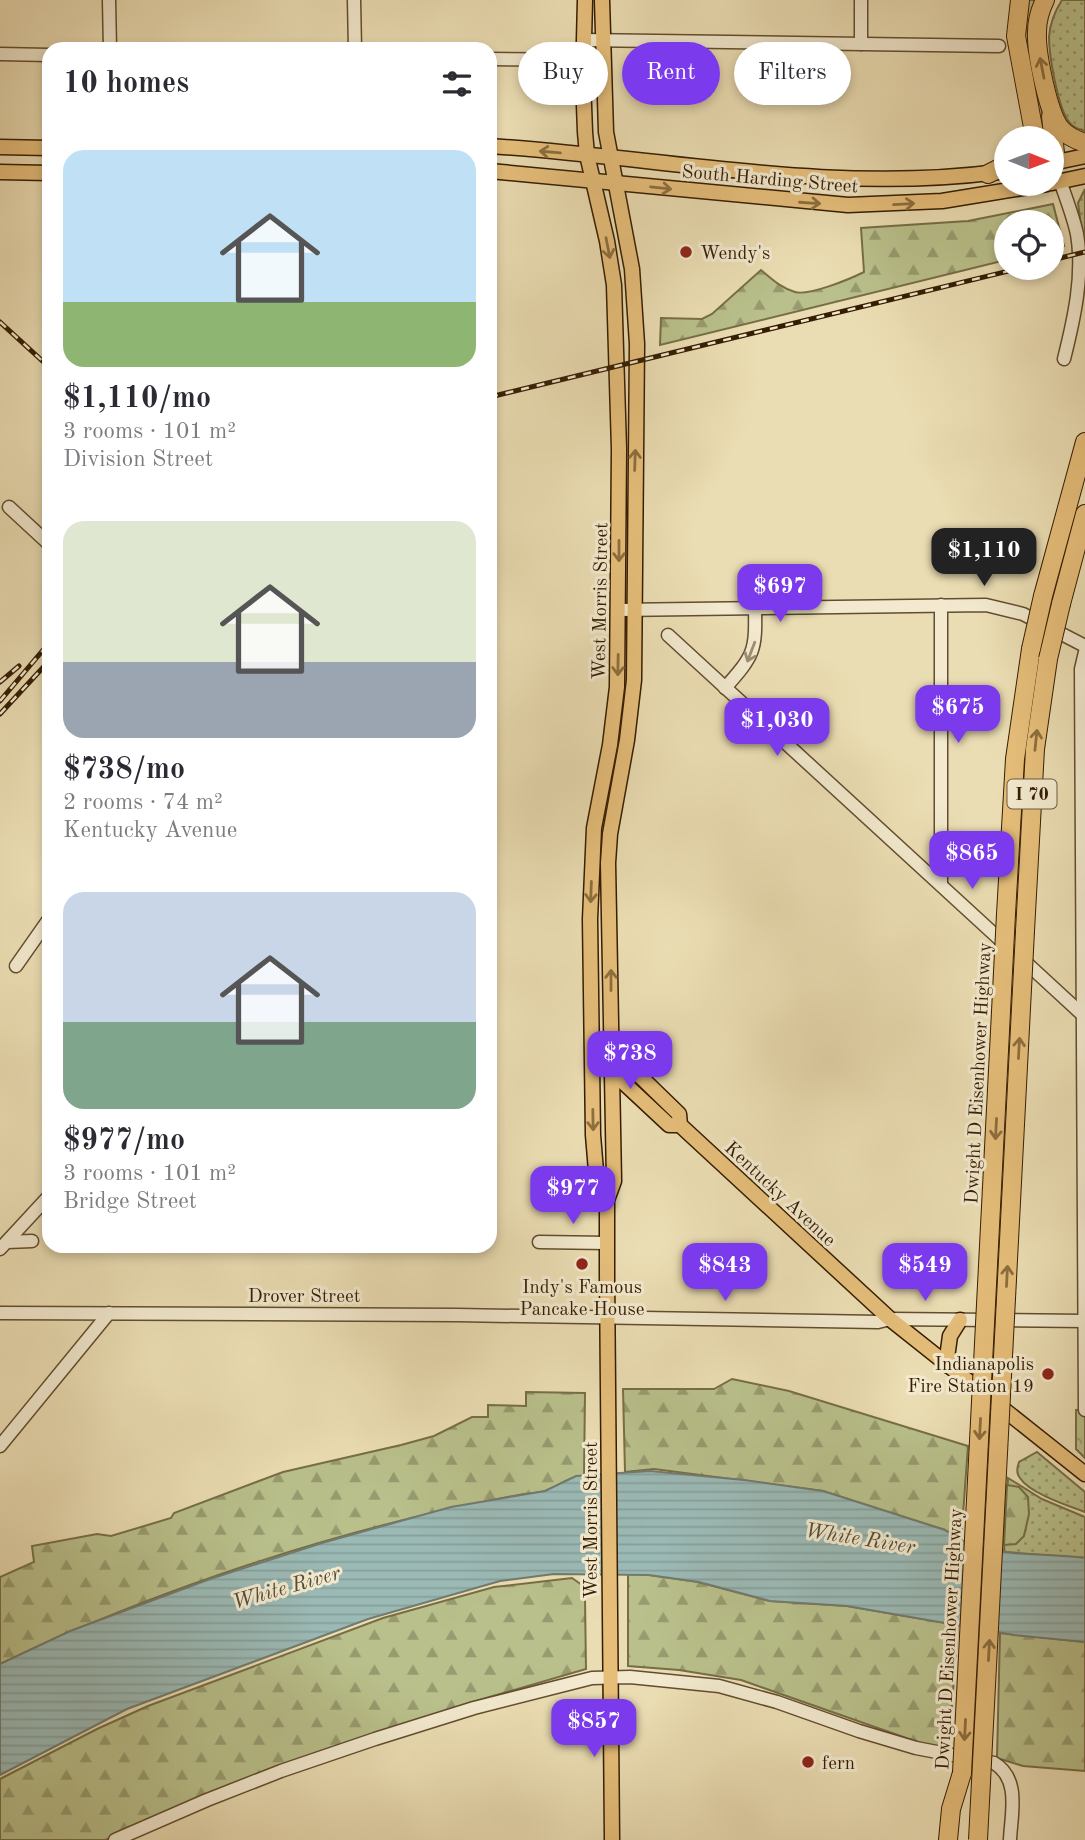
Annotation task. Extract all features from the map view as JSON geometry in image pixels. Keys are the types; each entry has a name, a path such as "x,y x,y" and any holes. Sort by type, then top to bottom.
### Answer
{"highway":[{"path":"1020,0 1016,36 1031,126"},
{"path":"1045,0 1039,15 1037,35 1051,126"},
{"path":"1050,108 1061,129 1073,139 1085,143"},
{"path":"988,174 994,171"},
{"name":"Dwight D Eisenhower Highway","path":"958,1840 1015,760 1031,649 1085,442"},
{"name":"I 70","path":"978,1840 1035,749 1048,659 1085,514"},
{"path":"987,1685 987,1840"},
{"path":"948,1840 951,1809 962,1773"}],"main road":[{"name":"West Morris Street","path":"584,40 585,0"},
{"name":"West Morris Street","path":"602,0 603,40"},
{"name":"West Morris Street","path":"584,105 587,155 610,257 616,315 619,449 616,706 594,828 591,875 590,1026 597,1183 607,1200"},
{"name":"West Morris Street","path":"604,105 610,158 632,270 636,313 632,701 610,834 608,882 614,1181 607,1200 612,1840"},
{"path":"0,147 42,148"},
{"name":"South Harding Street","path":"497,147 848,180 994,173"},
{"name":"South Harding Street","path":"1064,168 1085,156"},
{"name":"South Harding Street","path":"497,172 805,203 873,205 942,201 994,188"},
{"path":"0,173 42,173"},
{"name":"South Harding Street","path":"1064,175 1085,176"},
{"path":"616,706 621,726 614,770 620,780"},
{"path":"600,793 607,808 602,860 604,876 608,882"},
{"name":"Kentucky Avenue","path":"590,1026 679,1114 680,1125 890,1319 1085,1474"},
{"name":"Kentucky Avenue","path":"591,1052 669,1125 680,1125"},
{"path":"613,1112 623,1102 638,1098"},
{"path":"946,1365 950,1336 960,1320"}],"street":[{"path":"109,0 110,42"},
{"path":"354,0 355,42"},
{"path":"861,0 861,44"},
{"path":"584,40 999,46"},
{"path":"0,54 42,55"},
{"path":"497,59 518,59"},
{"path":"1061,196 1077,237 1077,298 1064,359"},
{"path":"9,507 42,538"},
{"path":"619,610 981,604 1017,611 1085,646"},
{"path":"941,605 941,885"},
{"path":"725,688 746,664 754,650 755,608"},
{"path":"668,635 1084,1016"},
{"path":"1084,1410 1081,667 1085,652"},
{"path":"16,966 42,932"},
{"path":"3,1246 42,1204"},
{"path":"3,1246 32,1241"},
{"path":"539,1242 607,1243"},
{"name":"Drover Street","path":"0,1313 878,1322 890,1319 1085,1321"},
{"path":"0,1446 109,1313"},
{"path":"115,1840 281,1771 474,1707 610,1671 737,1690 916,1748 994,1763 1007,1774 1013,1788 1010,1840"}],"green space":[{"path":"1026,0 1038,0 1030,36 1044,126 1040,126 1021,29"},
{"path":"1062,0 1085,0 1085,131 1073,126 1066,116 1052,69 1050,32 1053,17"},
{"path":"1085,189 1085,240 1083,241 1078,203"},
{"path":"1053,204 1055,210 1023,210"},
{"path":"994,216 994,263 660,345 661,318 702,319 712,314 761,270 785,288 801,293 830,286 864,272 861,228 968,221"},
{"path":"732,1379 789,1391 968,1446 961,1542 945,1530 823,1491 654,1469 625,1472 623,1389 714,1389"},
{"path":"526,1392 585,1393 584,1476 569,1479 545,1491 391,1523 257,1562 125,1609 0,1664 0,1577 34,1562 32,1546 97,1534 111,1536 171,1518 174,1513 283,1472 401,1445 434,1436 472,1417 488,1417 488,1405 526,1406"},
{"path":"1076,1410 1085,1410 1085,1458 1076,1449"},
{"path":"1037,1452 1085,1492 1085,1512 1040,1494 1020,1478 1017,1470 1019,1462"},
{"path":"1008,1478 1042,1499 1085,1517 1085,1558 1004,1552"},
{"path":"1007,1485 1019,1487 1028,1497 1029,1514 1024,1536 1016,1544 1004,1545"},
{"path":"628,1574 698,1582 770,1601 847,1606 958,1625 949,1744 944,1748 929,1746 741,1680 679,1670 628,1666"},
{"path":"572,1578 582,1585 585,1598 586,1669 469,1703 105,1840 0,1840 0,1779 97,1729 148,1706 383,1618 494,1587"},
{"path":"1000,1633 1085,1642 1085,1771 1023,1766 997,1758"}],"water":[{"name":"White River","path":"650,1471 823,1491 945,1530 961,1540 994,1551 1085,1558 1085,1642 1014,1635 847,1606 770,1601 699,1582 649,1575 554,1574 500,1581 368,1619 127,1709 0,1775 0,1664 70,1631 210,1579 322,1543 451,1507 545,1491 576,1476"}],"railway":[{"path":"1064,257 1085,252"},
{"path":"497,395 994,275"},
{"path":"0,322 42,361"},
{"path":"0,701 42,651"},
{"path":"0,682 19,666"},
{"path":"0,714 42,669"}],"place":[{"name":"Wendy's","path":"686,252"},
{"name":"Indy's Famous Pancake House","path":"582,1264"},
{"name":"Indianapolis Fire Station 19","path":"1048,1374"},
{"name":"fern","path":"808,1762"}]}
